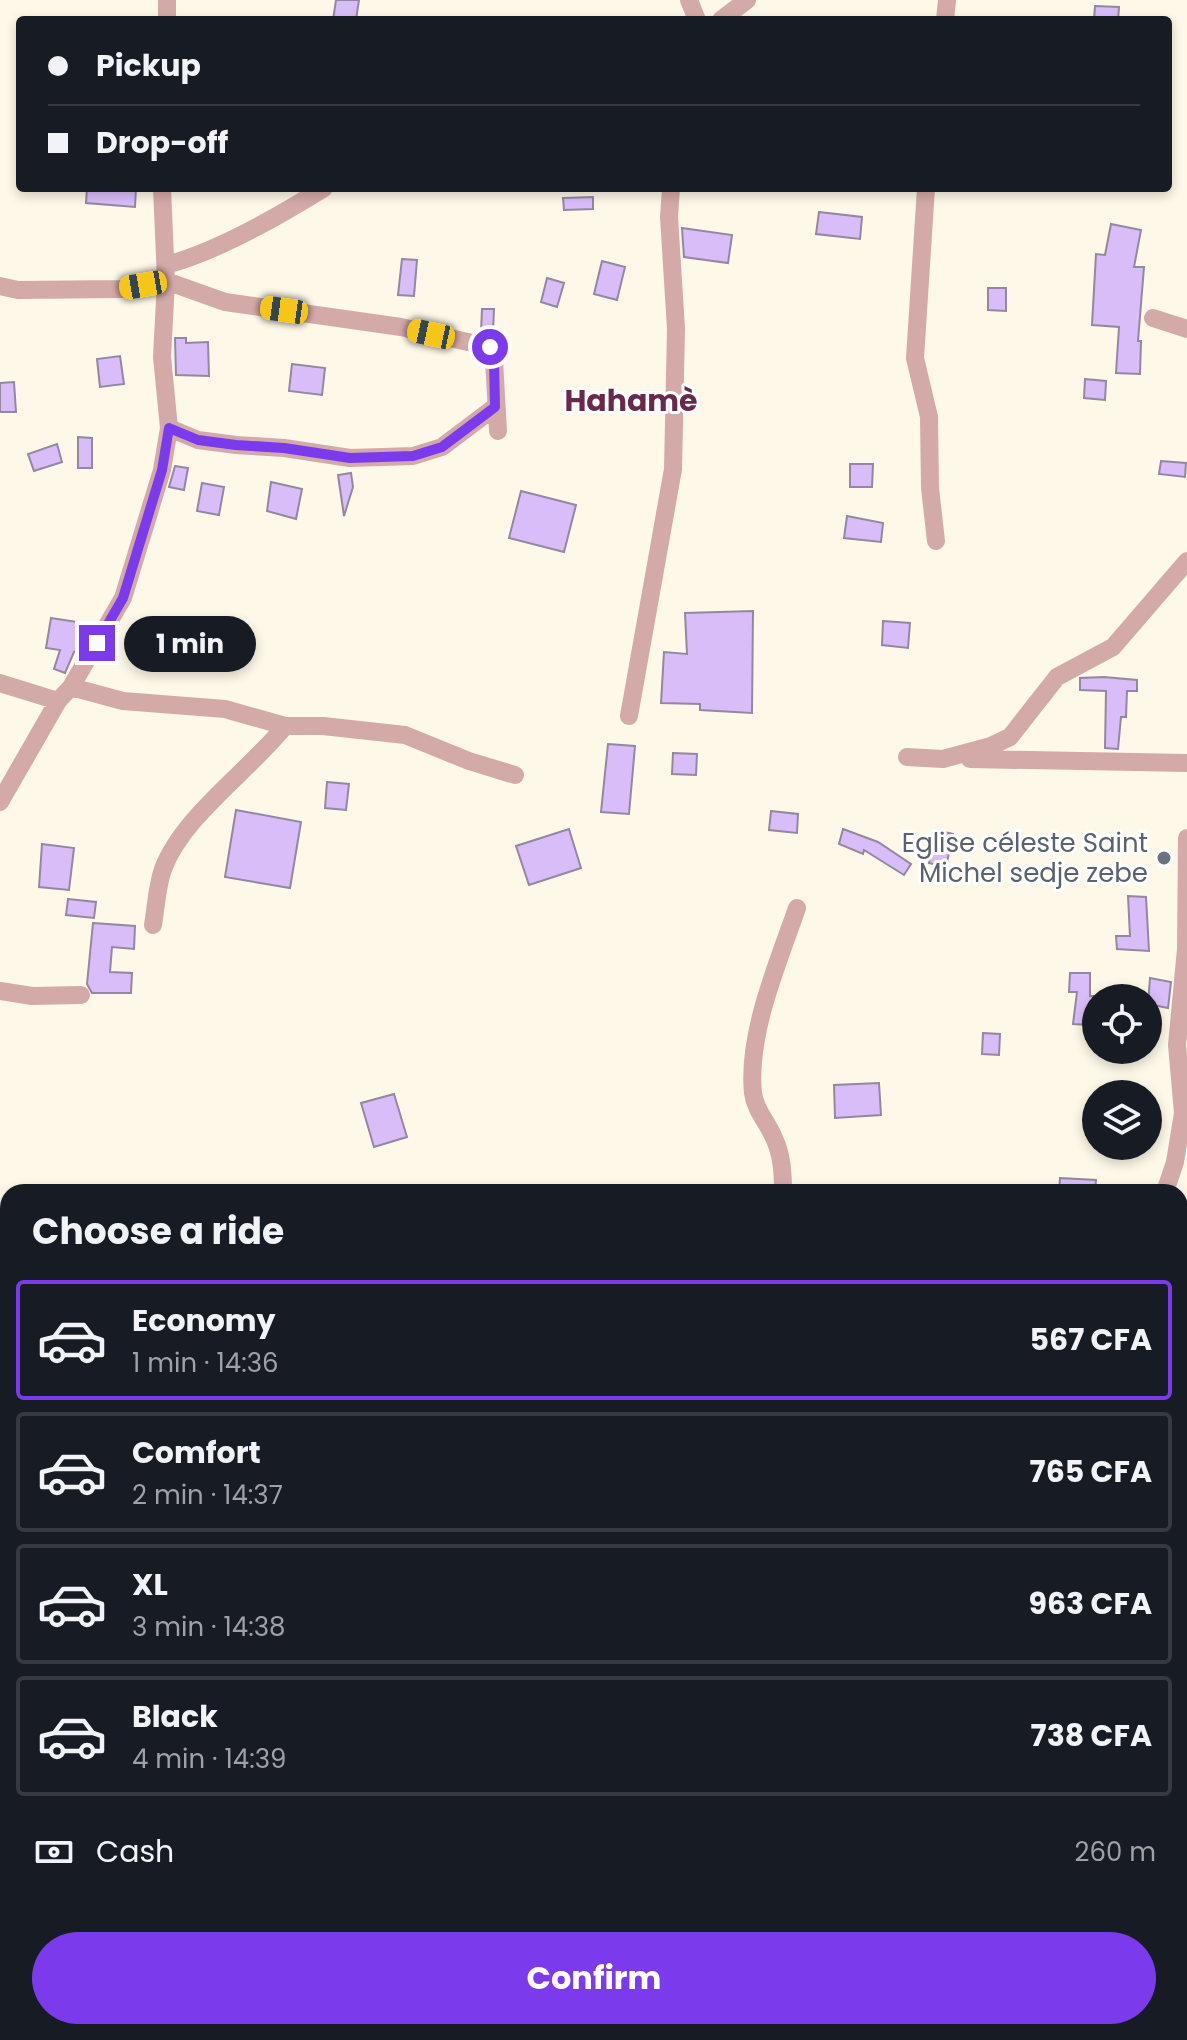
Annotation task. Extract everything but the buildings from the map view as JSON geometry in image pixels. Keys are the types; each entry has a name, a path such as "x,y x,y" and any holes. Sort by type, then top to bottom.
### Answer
{"street":[{"path":"726,16 747,0"},
{"path":"0,802 58,701 71,687 123,598 162,470 169,428 162,357 166,273 162,192"},
{"path":"0,286 18,290 121,289 166,273 282,214 318,192"},
{"path":"629,716 673,469 676,329 669,217 671,192"},
{"path":"926,192 915,358 929,417 930,488 936,541"},
{"path":"166,273 225,302 401,327 490,347 494,360 498,431"},
{"path":"1153,318 1187,329"},
{"path":"169,428 198,440 236,445 284,448 350,458 413,456 442,447 495,407"},
{"path":"943,759 991,746 1010,737 1057,677 1113,647 1187,561"},
{"path":"0,683 58,701"},
{"path":"71,687 123,701 225,709 285,726 323,726 405,735 469,761 515,775"},
{"path":"153,925 161,878 169,858 202,813 285,726"},
{"path":"907,757 1187,763"},
{"path":"1168,1184 1175,1162 1183,1113 1177,1045 1186,949 1187,838"},
{"path":"783,1184 783,1168 774,1138 753,1095 754,1049 777,964 797,908"},
{"path":"0,991 32,996 81,995"}],"place":[{"name":"Eglise céleste Saint Michel sedje zebe","path":"1164,858"}],"district":[{"name":"Hahamè","path":"631,401"}],"route":[{"path":"97,643 123,598 162,470 169,428 198,440 236,445 313,451 350,458 413,456 442,447 495,407 494,360 490,347"}]}
